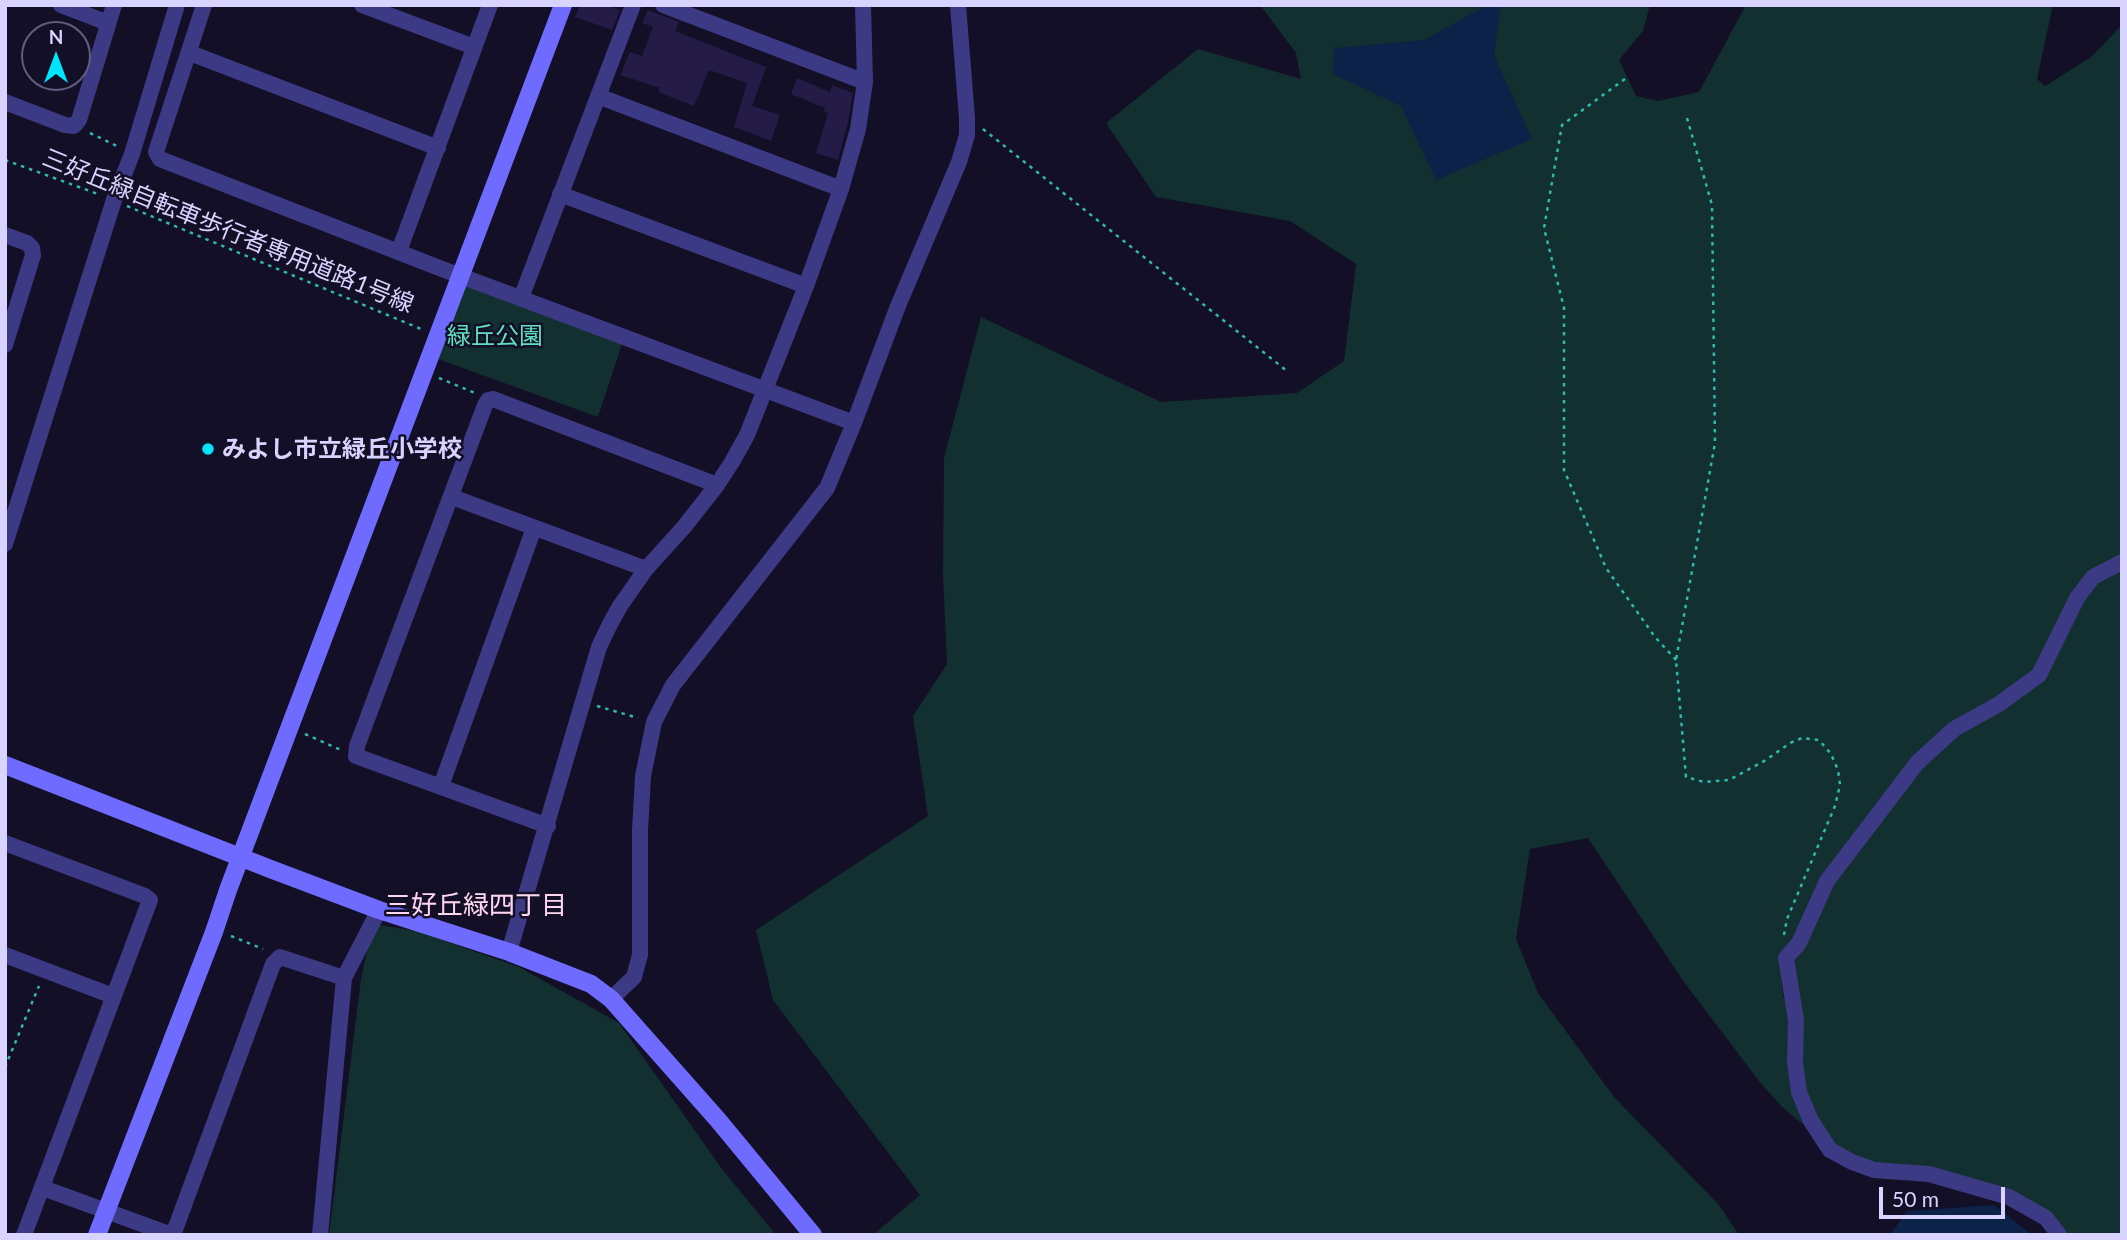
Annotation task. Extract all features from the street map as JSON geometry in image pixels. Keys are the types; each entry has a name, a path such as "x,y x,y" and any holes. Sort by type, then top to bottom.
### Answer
{"street":[{"path":"61,5 108,23"},
{"path":"5,102 65,125 75,126 114,5"},
{"path":"5,544 114,200 132,154 177,5"},
{"path":"204,5 156,152 160,159 854,423"},
{"path":"362,5 474,47"},
{"path":"399,251 490,5"},
{"path":"97,1235 563,5"},
{"path":"521,298 633,5"},
{"path":"663,5 865,82"},
{"path":"509,952 599,647 610,624 646,569 717,485 747,435 806,286 841,189 858,129 865,82 863,5"},
{"path":"611,999 634,977 640,955 643,776 654,722 673,685 827,488 898,306 959,162 967,135 967,116 958,5"},
{"path":"190,53 438,148"},
{"path":"598,96 841,189"},
{"path":"560,194 806,286"},
{"path":"5,235 27,243 32,248 33,255 5,345"},
{"path":"548,826 356,756 357,746 488,400 493,399 717,485"},
{"path":"452,497 646,569"},
{"path":"441,786 534,528"},
{"path":"2059,1235 2046,1218 2009,1197 1929,1174 1874,1170 1830,1150 1811,1121 1799,1092 1795,1062 1796,1020 1786,958 1799,943 1827,881 1917,763 1954,729 1999,704 2039,675 2077,598 2093,578 2122,562"},
{"path":"5,765 379,910 509,952 591,984 611,999 718,1120 814,1235"},
{"path":"5,843 150,900 24,1235"},
{"path":"320,1235 345,978 379,910"},
{"path":"5,955 113,996"},
{"path":"43,1188 173,1235 271,970 280,957 345,978"}],"path":[{"path":"1626,79 1562,125 1544,228 1564,308 1564,470 1606,568 1655,637 1676,660"},
{"path":"967,116 1287,371"},
{"path":"1687,118 1712,205 1715,443 1676,660 1686,777 1704,782 1728,780 1802,738 1819,740 1831,754 1839,770 1840,785 1835,806 1787,919 1782,945 1786,958"},
{"path":"75,126 132,154"},
{"name":"三好丘緑自転車歩行者専用道路1号線","path":"5,160 114,200 437,336"},
{"path":"423,371 488,400"},
{"path":"584,702 654,722"},
{"path":"289,728 356,756"},
{"path":"238,937 280,957"},
{"path":"5,1067 42,981"}],"green space":[{"path":"1260,5 1650,5 1643,31 1619,60 1636,96 1658,101 1699,92 1746,5 2053,5 2037,79 2045,86 2091,57 2122,25 2122,557 2103,568 2037,670 1949,728 1779,960 1783,996 1791,1014 1805,1126 1782,1107 1759,1081 1684,982 1588,838 1530,849 1516,939 1538,993 1614,1097 1719,1205 1739,1235 873,1235 920,1195 773,1000 756,930 928,816 913,716 947,664 943,574 944,458 981,317 1161,402 1297,393 1344,361 1356,264 1290,221 1156,197 1106,123 1198,49 1301,79 1296,53"},
{"name":"緑丘公園","path":"467,281 623,341 598,417 438,359"},
{"path":"2122,567 2122,1235 2062,1235 2028,1202 1876,1164 1835,1147 1815,1117 1805,1093 1793,966 1829,885 1923,763 1958,731 2043,677 2082,598 2100,579"},
{"path":"373,924 416,931 519,967 619,1023 722,1169 776,1235 329,1235 361,979"}],"water":[{"path":"1487,5 1501,5 1494,55 1532,139 1436,180 1401,106 1333,74 1334,48 1424,40"},
{"path":"1994,1205 2032,1235 1890,1235 1907,1211"}],"building":[{"path":"580,5 607,5 620,10 612,30 575,17"},
{"path":"648,10 679,22 675,31 766,67 752,106 780,115 771,141 734,127 747,83 709,70 694,106 658,92 660,88 620,75 630,52 642,56 653,27 642,23"},
{"path":"797,78 830,92 832,85 853,93 838,160 816,153 828,113 824,112 825,108 791,94"}],"place":[{"name":"みよし市立緑丘小学校","path":"208,449"}],"district":[{"name":"三好丘緑四丁目","path":"476,906"}]}
